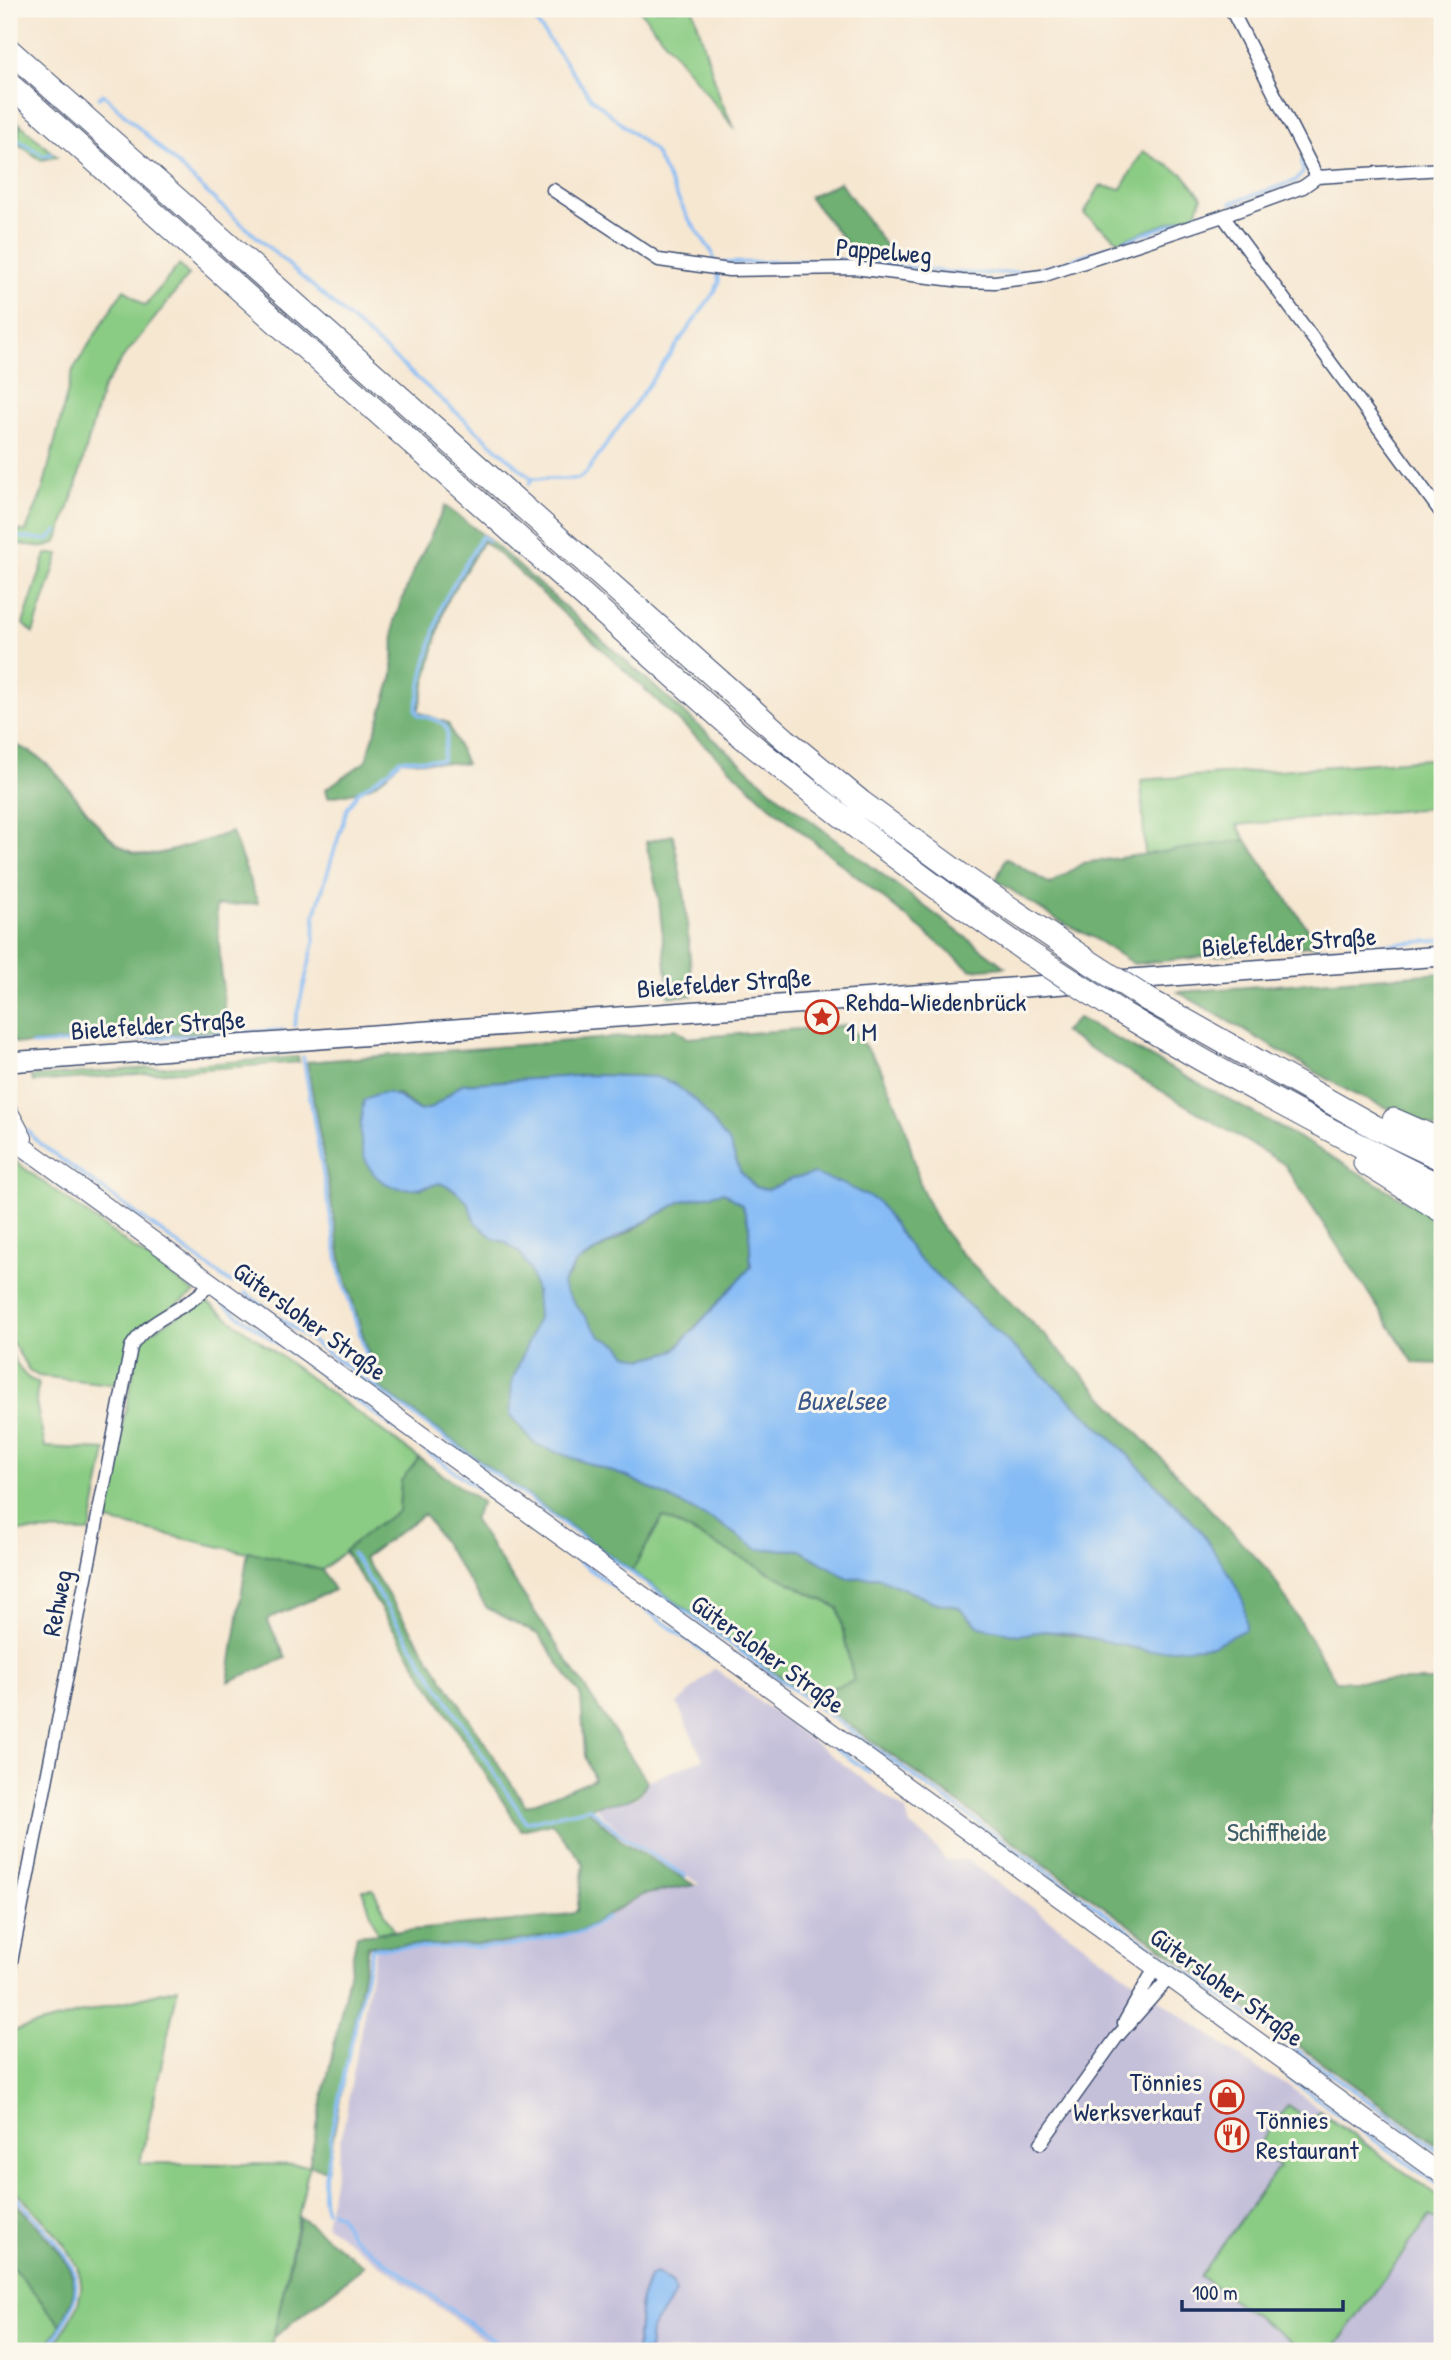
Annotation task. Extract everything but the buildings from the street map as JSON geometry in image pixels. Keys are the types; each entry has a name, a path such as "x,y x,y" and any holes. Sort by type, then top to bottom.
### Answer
{"highway":[{"path":"9,50 786,740 892,825 964,877 1147,999 1375,1127 1442,1159"},
{"path":"9,84 739,734 849,822 952,900 1117,1010 1282,1105 1442,1187"},
{"path":"1251,1059 1442,1141"},
{"path":"1282,1105 1372,1168 1442,1210"}],"main road":[{"name":"Bielefelder Straße","path":"9,1062 1442,957"},
{"name":"Gütersloher Straße","path":"9,1112 25,1141 64,1175"},
{"name":"Gütersloher Straße","path":"9,1130 21,1145 1442,2175"}],"street":[{"path":"1231,9 1317,177"},
{"name":"Pappelweg","path":"553,190 659,260 729,270 854,268 962,281 995,282 1042,276 1223,216 1303,187 1317,177 1442,169"},
{"path":"1223,216 1442,514"},
{"name":"Rehweg","path":"9,1972 131,1347 143,1331 202,1294 211,1282"},
{"path":"1041,2143 1162,1973"}],"shaded area":[{"path":"714,1668 906,1811 910,1826 928,1839 946,1860 967,1860 1262,2072 1286,2084 1442,2198 1442,2351 499,2351 326,2225 376,1945 498,1944 582,1930 642,1895 700,1884 626,1836 594,1806 636,1799 644,1791 647,1781 703,1759 677,1704"}],"green space":[{"path":"639,9 693,9 721,101 735,129"},
{"path":"9,115 20,124 9,190"},
{"path":"20,124 57,157 41,160 17,143"},
{"path":"1143,151 1183,174 1202,197 1196,213 1119,241 1084,214 1100,186 1121,189"},
{"path":"840,182 896,260 857,256 809,197"},
{"path":"179,265 189,275 123,358 102,390 75,490 57,542 46,547 9,543 9,530 26,531 42,493 73,370 124,289 145,306"},
{"path":"445,506 486,537 777,795 1005,967 971,970 769,805 483,541 445,605 418,712 448,723 466,764 400,760 377,783 350,793 328,797 326,789 366,761 393,675 394,621 411,577"},
{"path":"46,554 59,554 33,633 23,624"},
{"path":"9,743 31,752 49,766 95,822 126,850 152,855 232,832 258,903 216,906 226,1030 26,1044 16,1043 9,1036"},
{"path":"1442,758 1442,807 1237,825 1246,840 1145,855 1141,780"},
{"path":"673,835 685,898 693,995 669,997 659,900 646,842"},
{"path":"1246,840 1319,945 1134,964 1092,937 1059,921 996,880 1006,858 1050,884 1083,863"},
{"path":"1442,973 1442,1131 1352,1093 1178,992"},
{"path":"1078,1018 1305,1141 1442,1222 1442,1364 1414,1363 1284,1164 1063,1032"},
{"name":"Schiffheide","path":"849,1025 879,1065 904,1122 921,1187 937,1221 958,1250 1050,1341 1269,1571 1336,1681 1442,1681 1442,2148 807,1695 854,1681 838,1608 663,1517 632,1571 379,1387 343,1270 307,1062 634,1036 676,1029 688,1038","holes":["590,1075 656,1077 730,1144 740,1171 755,1187 768,1190 791,1179 877,1201 916,1256 1123,1450 1200,1530 1107,1641 1044,1631 1019,1635 980,1627 958,1607 934,1602 877,1577 848,1578 800,1550 757,1549 719,1523 630,1478 536,1445 512,1381 537,1323 536,1291 531,1272 523,1257 512,1247 478,1225 469,1205 460,1195 440,1183 420,1189 362,1138 364,1100 398,1094 420,1111 432,1108 462,1084"]},
{"path":"298,1057 299,1062 33,1082 32,1077"},
{"path":"9,1157 195,1293 141,1327 119,1385 38,1376 29,1370 9,1337"},
{"path":"724,1192 742,1205 749,1225 751,1267 673,1351 643,1359 626,1354 618,1344 601,1337 565,1291 562,1283 575,1264 682,1201"},
{"path":"204,1300 419,1458 401,1481 399,1511 374,1527 322,1570 103,1520 138,1350 146,1335"},
{"path":"9,1350 24,1374 38,1382 36,1402 45,1447 106,1450 90,1532 9,1531"},
{"path":"419,1458 482,1502 473,1519 647,1781 637,1796 587,1809 622,1841 694,1885 642,1895 582,1930 498,1944 368,1946 327,2170 309,2165 357,1935 556,1917 577,1911 584,1864 552,1823 521,1830 344,1551 399,1511 401,1481","holes":["424,1514 487,1608 539,1635 581,1696 585,1756 594,1779 526,1806 364,1558"]},
{"path":"663,1517 838,1608 854,1681 807,1695 632,1571"},
{"path":"248,1551 322,1570 334,1590 267,1619 286,1658 228,1682"},
{"path":"373,1889 394,1931 377,1932 363,1890"},
{"path":"178,1988 140,2163 309,2165 271,2351 50,2351 77,2306 81,2289 80,2275 74,2261 54,2232 9,2184 9,2032"},
{"path":"1288,2105 1311,2122 1319,2111 1442,2199 1442,2224 1430,2216 1332,2351 1304,2351 1200,2276 1279,2167 1255,2150"},
{"path":"9,2196 49,2239 68,2265 73,2277 72,2298 61,2325 9,2263"},
{"path":"300,2217 364,2266 273,2338"},
{"path":"9,2263 61,2325 42,2351 9,2351"}],"water":[{"name":"Buxelsee","path":"590,1075 656,1077 673,1083 697,1102 730,1144 740,1171 755,1187 768,1190 791,1179 814,1174 845,1185 877,1201 916,1256 1123,1450 1200,1530 1231,1577 1244,1603 1246,1629 1212,1646 1148,1651 1069,1633 1044,1631 1019,1635 980,1627 958,1607 934,1602 877,1577 848,1578 800,1550 757,1549 719,1523 630,1478 536,1445 510,1415 512,1381 538,1318 536,1291 530,1270 520,1253 505,1242 494,1239 475,1222 468,1203 455,1190 440,1183 417,1188 398,1187 383,1182 372,1172 361,1141 364,1100 388,1093 420,1111 432,1108 462,1084","holes":["724,1192 742,1205 749,1225 751,1267 674,1351 643,1359 626,1354 618,1344 601,1337 565,1291 562,1284 575,1264 682,1201"]},
{"path":"657,2273 672,2284 676,2293 651,2329 649,2351 637,2351 641,2298 651,2275"}],"waterway":[{"path":"527,9 591,98 654,151 688,218 712,252 715,264"},
{"path":"99,98 103,94 217,202 532,479"},
{"path":"9,164 13,137 44,156 51,154"},
{"path":"1231,203 1295,181 1303,173 1302,160"},
{"path":"1124,241 1209,211"},
{"path":"857,260 953,272 1001,273 1049,267 1110,246"},
{"path":"723,263 846,260"},
{"path":"529,484 532,479 578,479 586,473 715,291 719,282 717,272"},
{"path":"9,536 48,540 57,531"},
{"path":"294,1026 314,943 315,914 347,809 358,792 390,770 400,759 442,760 447,733 444,724 419,715 416,710 424,670 442,604 482,536 488,541"},
{"path":"1315,950 1442,940"},
{"path":"32,1045 283,1030"},
{"path":"303,1057 340,1272 377,1389"},
{"path":"14,1096 16,1109"},
{"path":"28,1131 39,1143 231,1283"},
{"path":"9,1145 16,1153 200,1286"},
{"path":"245,1293 1442,2153"},
{"path":"212,1296 714,1659"},
{"path":"352,1553 526,1822 590,1808 625,1838 685,1876"},
{"path":"807,1727 870,1773"},
{"path":"326,2211 323,2192 331,2134 372,1948 502,1947 584,1931 607,1918"},
{"path":"9,1996 13,1974"},
{"path":"1287,2077 1442,2188"},
{"path":"9,2190 51,2236 75,2275 73,2304 46,2351"},
{"path":"332,2211 340,2216 351,2236 507,2351"}],"place":[{"name":"Rehda-Wiedenbrück 1 M","path":"822,1017"},
{"name":"Tönnies Werksverkauf","path":"1227,2097"},
{"name":"Tönnies Restaurant","path":"1232,2135"}]}
